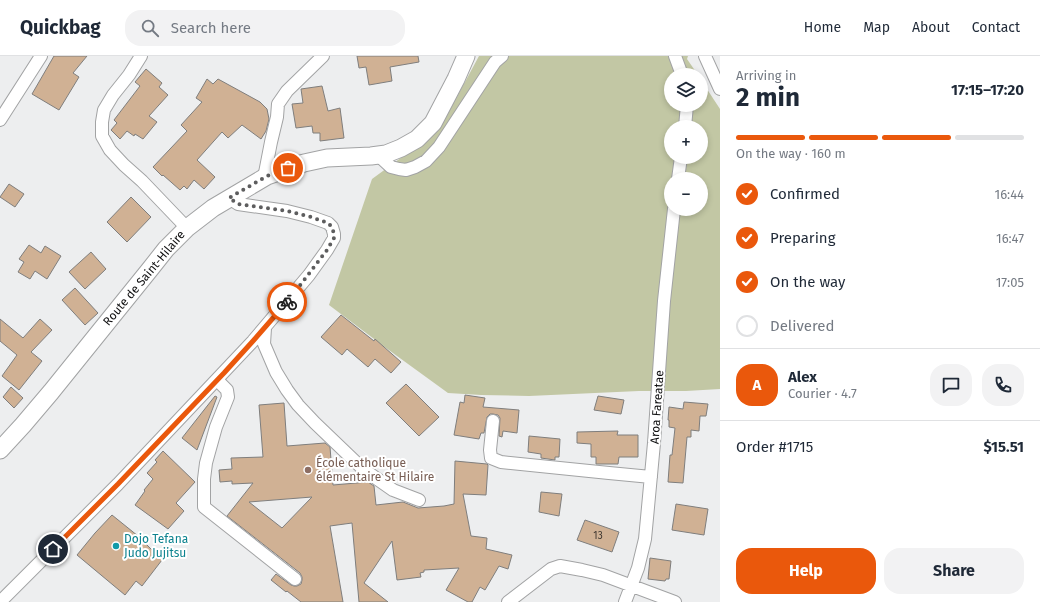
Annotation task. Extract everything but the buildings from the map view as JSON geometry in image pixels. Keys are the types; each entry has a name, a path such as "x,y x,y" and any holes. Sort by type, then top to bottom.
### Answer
{"main road":[{"name":"Route de Saint-Hilaire","path":"0,450 23,425 166,249 187,228 213,208 264,178 304,163 327,158 386,154 401,148 416,139 433,123 466,56"}],"street":[{"path":"0,120 41,56"},
{"path":"141,56 104,110 102,136 110,150 187,228"},
{"path":"264,178 270,142 277,117 278,104 287,91 323,56"},
{"path":"378,155 391,167 406,170 426,161 439,147 496,62 502,56"},
{"path":"675,56 679,68"},
{"path":"705,56 720,89"},
{"path":"0,602 118,484 265,328 316,265 334,238 332,227 328,223 287,211 238,204 229,198"},
{"name":"Aroa Fareatae","path":"625,602 638,568 645,539 653,458 664,301 673,216"},
{"path":"265,328 264,344 276,372 298,405 363,469 393,490 419,500"},
{"path":"217,380 227,390 228,397 216,427 206,463 204,479 204,507 295,580"},
{"path":"493,421 490,450 491,458 500,462 651,477"},
{"path":"508,602 551,569 560,566 602,575 675,602"}],"green space":[{"path":"479,56 688,56 687,59 693,68 664,68 664,112 708,112 708,91 720,109 720,389 529,396 448,393 329,305 372,179 439,130"}],"way so far":[{"path":"287,302 327,250 334,238 332,227 328,223 311,217 287,211 238,204 229,198 267,176 288,168"}],"place":[{"name":"École catholique élémentaire St Hilaire","path":"308,470"},
{"name":"Dojo Tefana Judo Jujitsu","path":"116,546"}],"route":[{"path":"53,549 118,484 224,373 287,302"}]}
